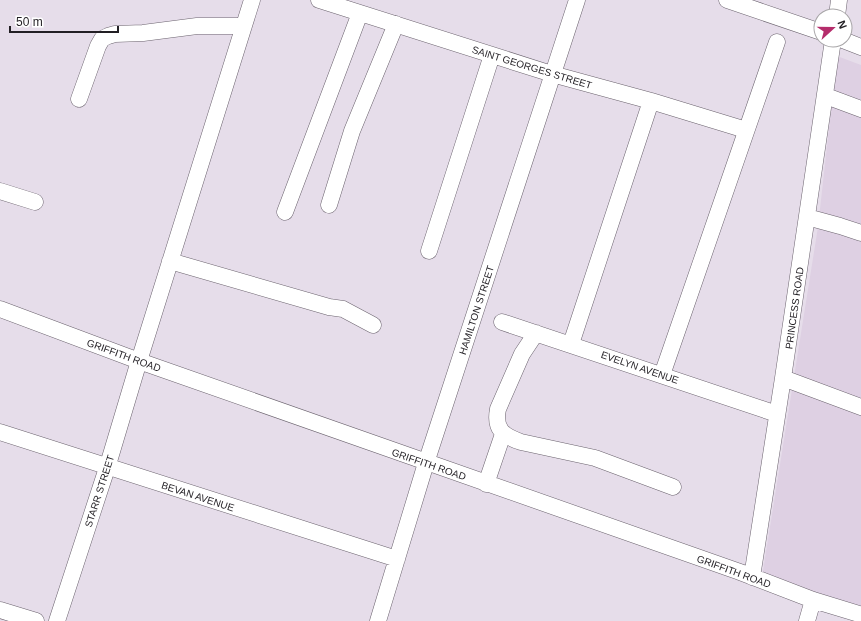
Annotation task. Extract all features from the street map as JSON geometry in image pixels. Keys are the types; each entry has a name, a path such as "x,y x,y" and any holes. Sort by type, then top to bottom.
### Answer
{"street":[{"name":"STARR STREET","path":"57,621 108,468 139,361 252,0"},
{"name":"SAINT GEORGES STREET","path":"319,0 552,74 651,101 746,130"},
{"name":"HAMILTON STREET","path":"378,621 426,463 577,0"},
{"path":"727,0 813,29"},
{"path":"285,212 360,13"},
{"path":"329,205 352,131 396,24"},
{"path":"79,99 98,46 102,40 108,36 158,32 197,26 244,26"},
{"path":"662,375 777,42"},
{"name":"PRINCESS ROAD","path":"752,577 826,96 832,48"},
{"path":"429,251 492,55"},
{"path":"826,96 861,109"},
{"path":"571,344 651,101"},
{"path":"0,191 35,202"},
{"path":"807,218 861,233"},
{"path":"170,261 329,307 343,309 374,325"},
{"name":"GRIFFITH ROAD","path":"0,309 139,361 860,616"},
{"name":"EVELYN AVENUE","path":"502,322 777,414"},
{"path":"536,333 522,354 498,409 496,418 498,426 503,434 521,442 595,458 673,487"},
{"path":"783,378 861,407"},
{"name":"BEVAN AVENUE","path":"0,432 108,468 397,559"},
{"path":"486,484 503,434"},
{"path":"807,621 813,600"},
{"path":"0,610 36,621"}],"shaded area":[{"path":"837,56 861,65 861,620 762,577 818,227"}]}
